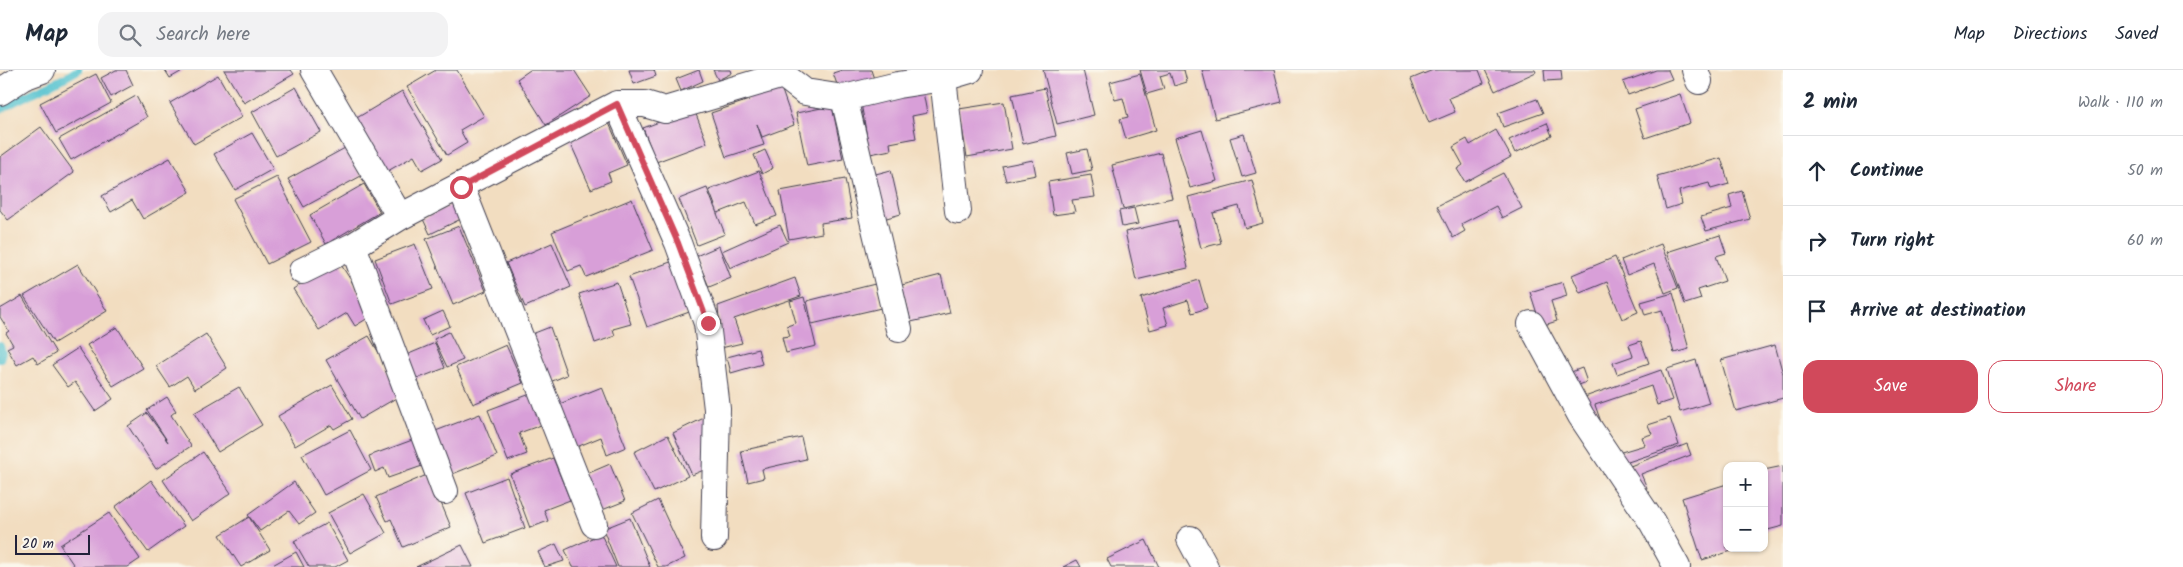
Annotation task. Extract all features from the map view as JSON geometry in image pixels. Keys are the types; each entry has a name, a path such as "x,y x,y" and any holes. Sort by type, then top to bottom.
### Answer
{"street":[{"path":"0,92 23,77 42,70"},
{"path":"314,70 400,217"},
{"path":"302,271 353,246 400,217 461,187 617,104 645,104 665,110 783,75 805,92 844,98 900,77 943,78 970,70"},
{"path":"943,78 958,211"},
{"path":"844,98 899,329"},
{"path":"617,104 678,243 708,323 716,409 714,538"},
{"path":"461,187 594,524"},
{"path":"353,246 445,491"},
{"path":"1531,324 1581,416 1652,522 1677,567"},
{"path":"1190,539 1204,567"}],"building":[{"path":"116,70 126,70 133,85 111,97 101,78"},
{"path":"165,70 184,70 170,78"},
{"path":"224,70 291,70 294,74 244,103"},
{"path":"436,70 457,70 484,116 460,130 467,143 447,155 407,87"},
{"path":"530,70 574,70 591,96 546,125 517,79"},
{"path":"629,70 654,70 656,76 634,84"},
{"path":"699,70 703,81 681,91 676,79"},
{"path":"713,70 731,70 732,73 718,80"},
{"path":"842,70 871,70 874,79 839,90 833,73"},
{"path":"1043,70 1083,70 1094,115 1057,124"},
{"path":"1140,70 1184,70 1187,82 1174,86 1170,73 1160,76 1164,89 1147,94"},
{"path":"1202,70 1274,70 1282,102 1215,119"},
{"path":"1433,70 1479,70 1484,83 1449,98 1455,112 1429,123 1411,79"},
{"path":"1485,70 1535,70 1536,72 1495,91"},
{"path":"1544,70 1561,70 1562,80 1545,81"},
{"path":"1656,70 1668,70 1672,79 1628,95 1623,82"},
{"path":"96,74 111,103 56,133 40,103"},
{"path":"1140,74 1156,130 1126,139 1120,119 1128,117 1123,98 1115,100 1110,82"},
{"path":"218,75 242,117 194,144 170,103"},
{"path":"779,82 794,125 762,137 757,124 764,145 726,157 711,113 749,100 747,94"},
{"path":"296,87 321,132 276,156 252,112"},
{"path":"1045,88 1056,136 1023,144 1012,95"},
{"path":"402,91 442,159 422,170 414,156 386,172 355,119"},
{"path":"923,92 927,113 912,116 916,138 890,143 891,150 870,154 861,103"},
{"path":"1680,94 1690,123 1645,138 1635,109"},
{"path":"136,96 147,117 71,160 59,139"},
{"path":"1537,99 1543,113 1503,127 1498,113"},
{"path":"1004,102 1012,149 967,157 959,109"},
{"path":"832,106 843,159 807,166 796,113"},
{"path":"694,109 707,143 656,162 643,128"},
{"path":"609,123 627,165 608,173 611,181 591,189 569,140"},
{"path":"1547,123 1552,136 1515,153 1509,140"},
{"path":"41,127 74,172 8,220 0,210 0,157"},
{"path":"1202,130 1217,181 1190,188 1175,138"},
{"path":"1496,130 1511,157 1465,182 1457,169 1463,165 1453,147 1467,139 1470,145"},
{"path":"252,133 273,169 235,190 214,154"},
{"path":"1244,134 1256,173 1242,177 1230,138"},
{"path":"345,148 361,176 304,207 288,179"},
{"path":"1087,149 1092,170 1072,174 1067,153"},
{"path":"765,150 773,168 762,174 754,155"},
{"path":"1161,153 1172,198 1123,209 1112,165"},
{"path":"170,158 190,192 143,219 132,200 111,212 102,196"},
{"path":"1721,158 1729,184 1711,189 1709,183 1679,191 1682,204 1666,209 1657,176"},
{"path":"1033,160 1036,175 1006,181 1002,166"},
{"path":"891,170 901,214 883,219 872,175"},
{"path":"759,171 777,216 755,224 746,202 718,213 709,190"},
{"path":"1503,173 1522,208 1502,218 1496,206 1461,224 1465,231 1453,238 1437,206"},
{"path":"1091,175 1095,197 1072,200 1075,212 1053,215 1048,182"},
{"path":"277,177 311,242 267,264 233,199"},
{"path":"845,179 852,218 821,223 822,233 789,239 780,191"},
{"path":"1252,180 1263,223 1245,228 1239,206 1213,213 1221,243 1201,248 1188,197"},
{"path":"364,184 380,212 326,244 310,215"},
{"path":"707,188 725,234 697,245 679,199"},
{"path":"1742,191 1750,219 1706,231 1701,217 1732,208 1729,195"},
{"path":"632,199 653,250 586,277 581,266 568,271 552,232"},
{"path":"458,202 465,217 430,234 423,219"},
{"path":"1134,208 1138,224 1122,227 1119,211"},
{"path":"1177,220 1188,268 1136,280 1125,232"},
{"path":"780,225 788,242 730,268 722,251"},
{"path":"459,226 486,291 453,305 426,239"},
{"path":"1720,235 1726,253 1716,256 1725,281 1698,290 1701,299 1685,304 1667,252"},
{"path":"552,243 571,287 525,307 506,263"},
{"path":"415,244 433,289 392,304 375,259"},
{"path":"1661,244 1678,288 1665,293 1654,264 1627,275 1621,260"},
{"path":"719,246 731,278 709,287 696,256"},
{"path":"1615,257 1638,312 1622,319 1607,282 1580,293 1572,275"},
{"path":"338,260 373,315 355,326 347,313 319,330 293,289"},
{"path":"676,260 695,310 647,327 629,277"},
{"path":"78,264 107,311 54,343 24,296"},
{"path":"941,275 950,313 911,322 902,285"},
{"path":"795,278 801,296 734,319 742,343 721,348 718,306"},
{"path":"1199,280 1207,308 1192,313 1188,300 1163,308 1168,325 1150,330 1141,298"},
{"path":"617,282 631,324 613,329 615,336 595,343 579,294"},
{"path":"1563,282 1567,296 1551,301 1557,321 1541,326 1530,292"},
{"path":"875,284 881,308 812,324 807,301"},
{"path":"1673,293 1689,349 1674,353 1662,310 1645,315 1641,302"},
{"path":"22,296 56,353 38,364 33,356 17,365 7,348 13,345 6,333 9,331 0,317 0,309"},
{"path":"804,297 816,346 786,353 782,337 790,336 787,326 796,323 790,301"},
{"path":"443,311 450,326 430,335 423,320"},
{"path":"117,327 143,368 113,386 87,345"},
{"path":"550,327 567,375 550,382 532,334"},
{"path":"449,332 463,360 447,367 434,339"},
{"path":"206,334 227,368 195,389 187,376 170,387 156,366"},
{"path":"369,336 403,394 360,419 326,360"},
{"path":"1641,341 1649,363 1617,374 1613,363 1633,356 1629,345"},
{"path":"435,343 445,368 414,380 404,356"},
{"path":"506,345 523,383 473,404 456,367"},
{"path":"1775,345 1783,374 1783,398 1736,411 1721,360"},
{"path":"78,348 113,399 95,411 75,382 68,387 52,365"},
{"path":"758,349 762,364 731,373 727,357"},
{"path":"1696,360 1709,403 1680,412 1667,369"},
{"path":"1582,368 1587,382 1568,389 1563,375"},
{"path":"1661,370 1672,400 1657,405 1651,386 1595,405 1601,422 1588,426 1579,399"},
{"path":"332,385 352,419 334,429 331,425 295,446 278,416"},
{"path":"239,387 262,425 218,452 194,413"},
{"path":"602,387 626,447 607,455 601,437 574,448 557,405"},
{"path":"533,393 544,424 519,433 527,454 508,461 488,410"},
{"path":"167,397 176,411 171,415 191,446 156,469 128,426 147,413 168,442 147,410"},
{"path":"480,414 497,456 450,475 433,432"},
{"path":"706,417 706,469 692,475 673,433"},
{"path":"1670,418 1679,445 1622,464 1618,453 1645,445 1642,437 1652,434 1648,425"},
{"path":"350,430 371,470 324,495 302,455"},
{"path":"668,435 688,476 654,492 634,452"},
{"path":"801,437 806,459 762,469 764,478 748,482 741,451"},
{"path":"415,439 425,465 388,478 384,468 375,472 369,456"},
{"path":"1687,444 1691,455 1641,474 1647,488 1635,493 1625,468"},
{"path":"203,452 231,493 191,521 163,480"},
{"path":"553,458 570,500 544,510 548,521 530,528 510,474"},
{"path":"610,464 625,501 597,512 582,476"},
{"path":"1783,466 1783,526 1768,530 1768,507 1768,469"},
{"path":"429,474 451,527 403,547 391,519 387,521 376,497"},
{"path":"507,477 525,528 485,543 466,493"},
{"path":"151,480 184,526 148,552 115,507"},
{"path":"294,482 315,513 299,524 289,511 260,531 248,515"},
{"path":"1723,485 1723,552 1728,552 1702,560 1682,498"},
{"path":"364,494 386,533 350,553 328,513"},
{"path":"658,500 685,558 666,567 658,567 632,513"},
{"path":"109,513 140,559 128,567 75,567 60,545"},
{"path":"249,517 270,550 241,567 220,535"},
{"path":"630,518 650,567 618,567 603,529"},
{"path":"327,523 348,560 335,567 309,567 294,541"},
{"path":"601,534 616,567 573,567 565,550"},
{"path":"1146,540 1159,567 1111,567 1107,559"},
{"path":"556,544 564,561 545,567 538,552"},
{"path":"462,545 473,567 416,567"},
{"path":"296,552 304,567 269,567"},
{"path":"1077,560 1081,567 1063,567"}],"waterway":[{"path":"0,110 78,70"},
{"path":"0,346 2,352 0,359"}],"route":[{"path":"461,187 617,104 678,243 708,323"}]}
